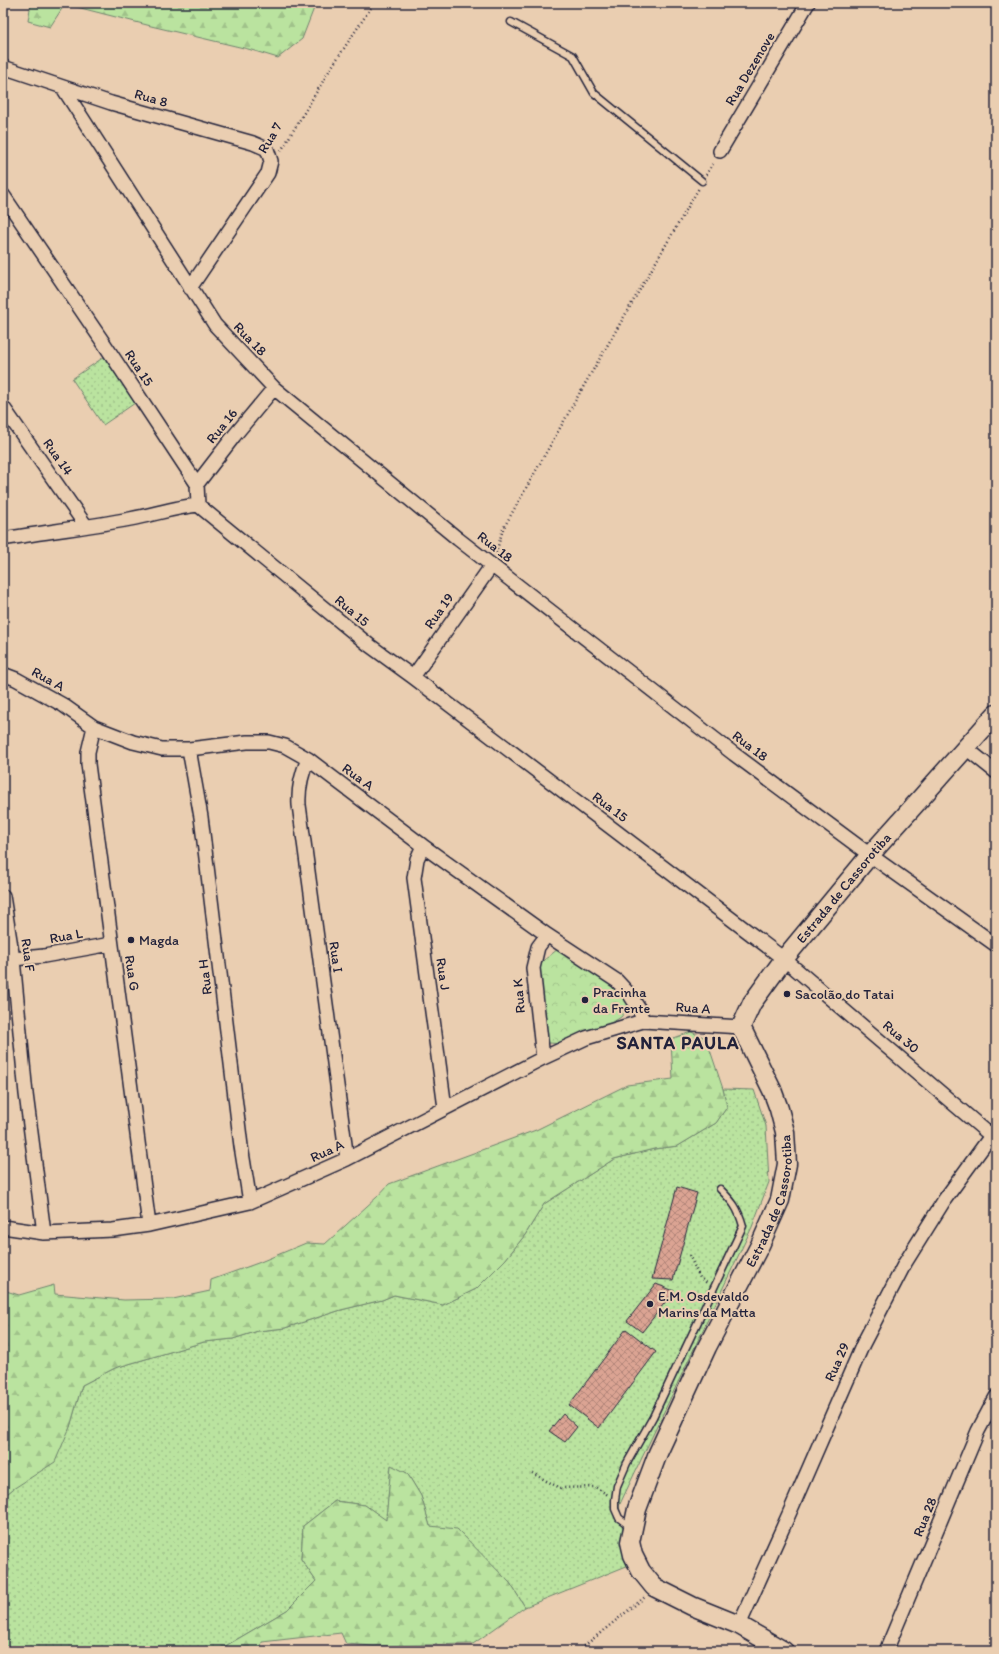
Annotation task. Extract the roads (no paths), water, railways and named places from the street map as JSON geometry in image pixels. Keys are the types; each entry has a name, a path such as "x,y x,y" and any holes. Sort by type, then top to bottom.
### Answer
{"main road":[{"name":"Estrada de Cassorotiba","path":"784,1651 738,1625 692,1606 654,1587 641,1571 633,1555 630,1542 632,1528 644,1487 658,1453 707,1347 760,1245 780,1200 787,1164 784,1126 772,1090 741,1027 752,1003 784,959 870,855 996,714"}],"street":[{"name":"Rua Dezenove","path":"720,151 808,3"},
{"name":"Rua 8","path":"3,67 63,88 262,147 267,150 270,155 271,161 268,173"},
{"name":"Rua 18","path":"63,88 214,325 274,388 434,519 734,754 870,855 996,945"},
{"name":"Rua 7","path":"190,288 268,173"},
{"name":"Rua 15","path":"3,195 197,484"},
{"name":"Rua 16","path":"197,484 274,388"},
{"name":"Rua 14","path":"3,407 86,526"},
{"path":"3,539 134,518 162,513 184,506 198,505 197,484"},
{"name":"Rua 15","path":"198,505 369,646 413,677 784,959"},
{"name":"Rua 19","path":"413,677 492,564"},
{"name":"Rua A","path":"3,674 16,679 63,705 94,727 132,742 162,749 189,749 248,742 269,742 285,746 308,759 423,846 547,935 617,981 630,995 639,1009 643,1021"},
{"name":"Rua G","path":"94,727 88,752 88,764 148,1225"},
{"path":"966,748 996,772"},
{"name":"Rua H","path":"189,749 201,817 240,1146 250,1202"},
{"name":"Rua I","path":"308,759 300,781 299,799 347,1160"},
{"name":"Rua J","path":"423,846 418,859 414,878 445,1108"},
{"name":"Rua F","path":"3,896 8,960 44,1234"},
{"name":"Rua K","path":"543,1058 532,968 538,948 547,935"},
{"name":"Rua L","path":"8,960 44,956 111,944"},
{"name":"Rua 30","path":"784,959 994,1134"},
{"name":"Rua A","path":"3,1227 44,1234 113,1230 148,1225 250,1202 347,1160 445,1108 543,1058 586,1038 643,1021 741,1027"},
{"name":"Rua 29","path":"738,1625 870,1331 905,1263 945,1199 994,1134"},
{"name":"Rua 28","path":"886,1651 978,1431 996,1397"}],"lane":[{"path":"511,22 573,56 594,93 702,181"},
{"path":"632,1528 620,1518 615,1509 617,1486 627,1463 653,1417 743,1226 740,1213 734,1203 720,1189"}],"place":[{"name":"Magda","path":"131,940"},
{"name":"Sacolão do Tatai","path":"787,994"},
{"name":"Pracinha da Frente","path":"585,1000"},
{"name":"E.M. Osdevaldo Marins da Matta","path":"650,1304"}],"district":[{"name":"SANTA PAULA","path":"678,1043"}]}
